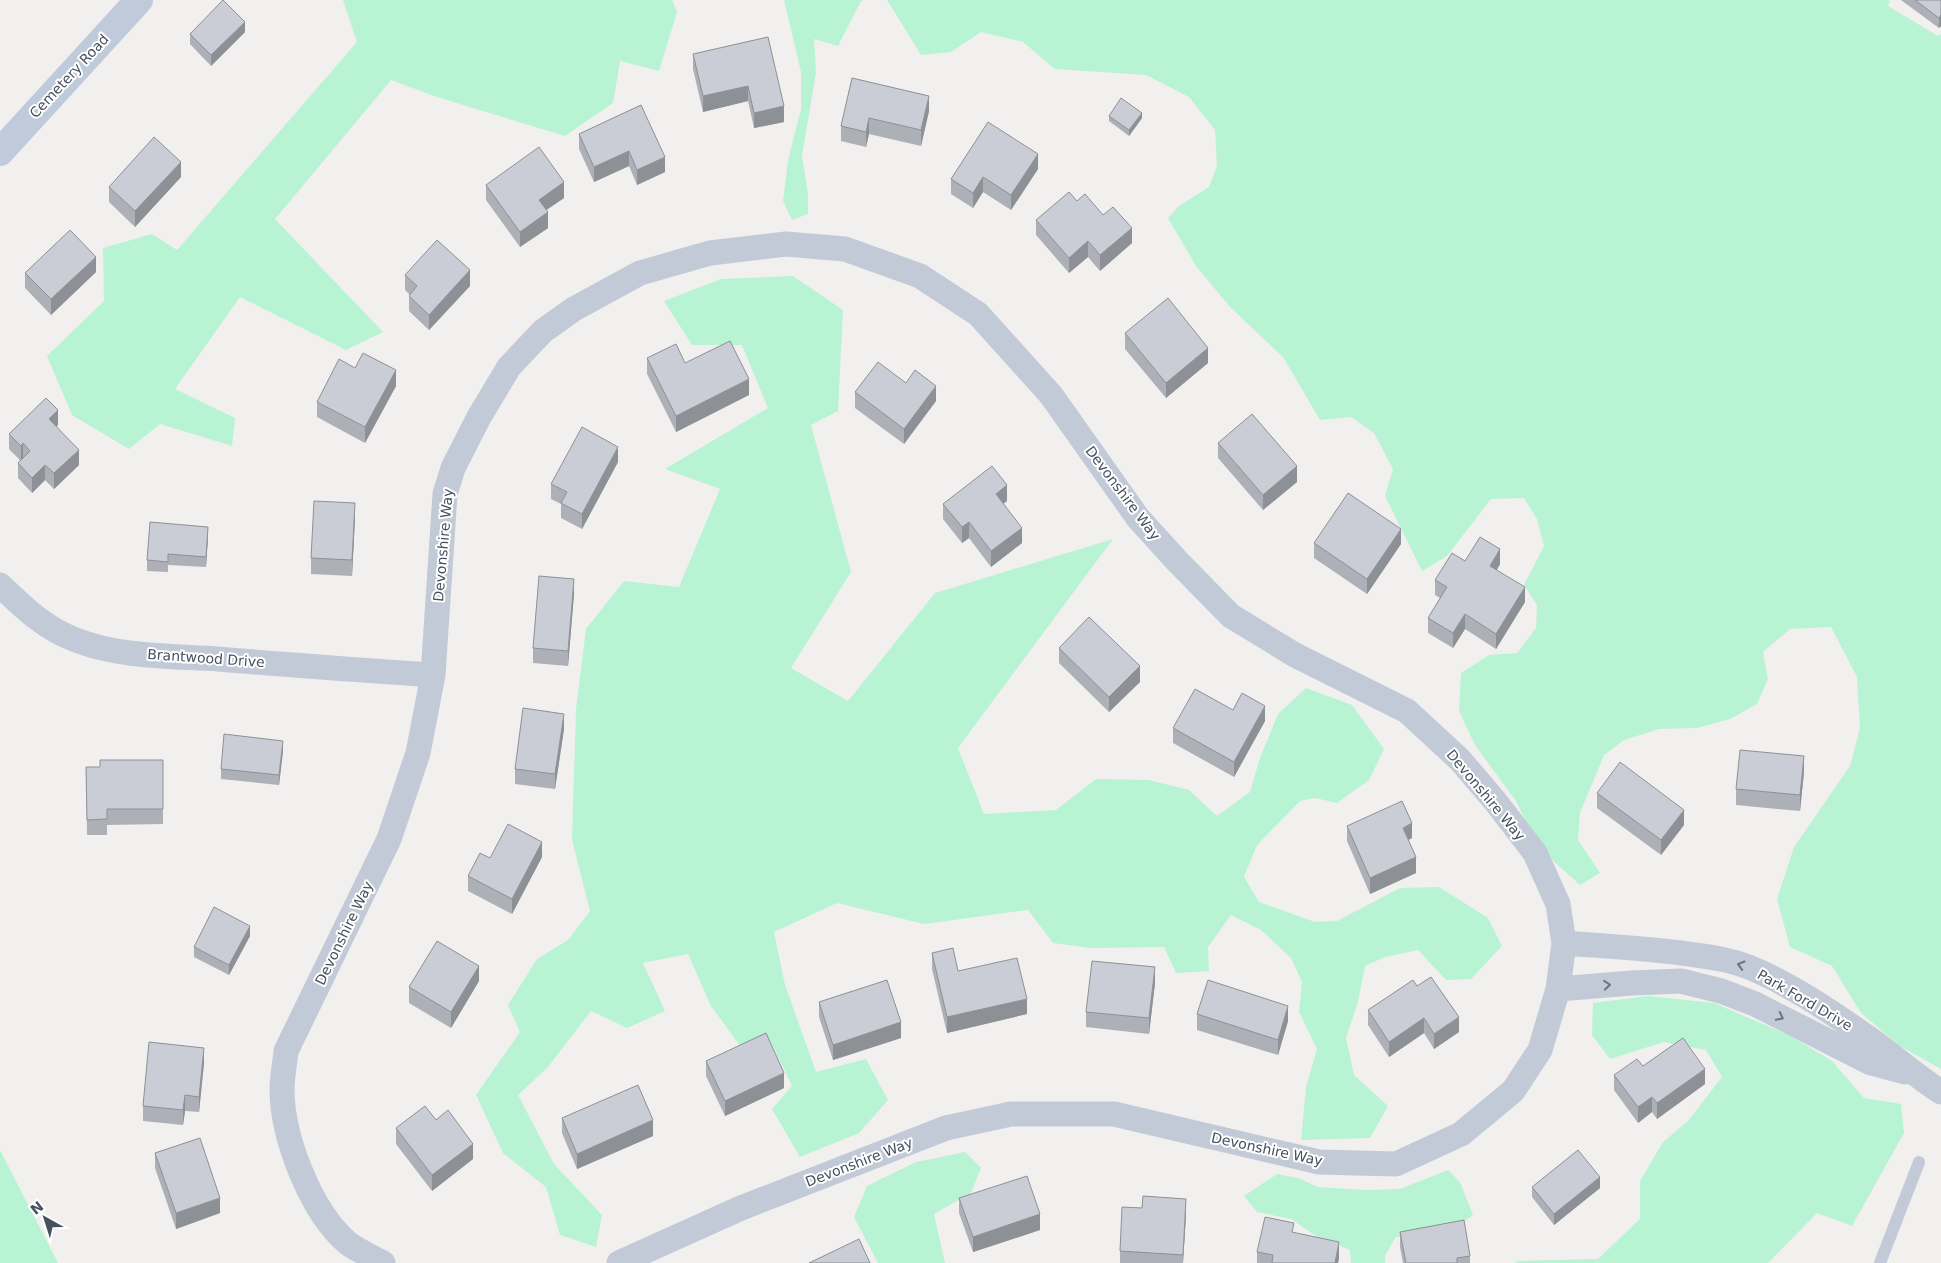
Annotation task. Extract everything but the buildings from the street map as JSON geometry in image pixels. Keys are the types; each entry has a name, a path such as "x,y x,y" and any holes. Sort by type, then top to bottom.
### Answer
{"street":[{"name":"Cemetery Road","path":"0,152 139,0"},
{"name":"Devonshire Way","path":"382,1263 349,1244 320,1212 309,1190 286,1126 282,1089 286,1051 389,839 418,753 433,675 444,494 454,468 479,417 509,367 543,331 574,309 640,273 710,252 786,244 845,249 920,276 978,314 1050,395 1138,518 1231,616 1295,655 1407,711 1460,760 1495,801 1535,853 1558,904 1564,942 1558,990 1540,1050 1513,1091 1461,1134 1396,1164 1319,1162 1114,1114 1011,1114 946,1128 741,1208 619,1263"},
{"name":"Brantwood Drive","path":"0,585 47,626 74,640 96,647 153,655 433,675"},
{"name":"Park Ford Drive","path":"1564,942 1652,949 1716,958 1750,968 1772,978 1828,1010 1872,1041 1914,1075 1941,1092"},
{"name":"Park Ford Drive","path":"1558,990 1632,982 1681,981 1721,991 1755,1004 1871,1063 1914,1075"}],"lane":[{"path":"1880,1263 1919,1162"}],"green space":[{"path":"343,0 672,0 677,12 659,71 620,61 613,103 565,136 437,97 391,80 275,219 383,332 346,350 240,297 175,389 235,418 232,446 160,424 129,449 72,415 47,356 104,301 103,248 152,234 177,250 357,42"},
{"path":"784,0 864,0 861,1 838,46 814,39 816,73 802,156 808,194 808,214 792,220 783,201 788,160 801,109 801,72"},
{"path":"887,0 1890,0 1888,6 1938,36 1941,34 1941,1069 1900,1046 1861,1013 1832,966 1790,947 1777,899 1794,847 1850,766 1860,728 1857,677 1831,627 1790,629 1763,652 1768,679 1757,704 1730,719 1697,728 1659,729 1624,740 1604,755 1580,813 1578,840 1600,873 1580,885 1539,848 1516,801 1475,745 1459,711 1461,673 1489,655 1517,653 1536,628 1537,605 1524,585 1544,546 1537,519 1524,498 1491,499 1447,556 1422,571 1385,496 1393,469 1374,433 1351,417 1320,420 1283,357 1231,308 1196,266 1168,218 1179,206 1209,187 1217,166 1215,130 1189,97 1146,75 1055,69 1023,42 981,32 951,52 921,55"},
{"path":"793,276 843,310 838,411 811,425 851,572 791,668 848,701 935,593 1113,539 958,748 984,814 1056,810 1096,779 1149,780 1189,790 1217,816 1250,792 1260,758 1278,714 1306,688 1352,705 1384,749 1369,780 1337,803 1315,798 1300,801 1257,845 1244,877 1259,902 1315,922 1337,921 1400,888 1439,887 1488,918 1502,946 1471,979 1446,980 1418,950 1385,957 1365,966 1358,1002 1346,1038 1354,1075 1388,1106 1370,1138 1301,1140 1306,1087 1317,1049 1299,1012 1302,982 1291,958 1261,930 1231,915 1208,947 1209,971 1176,973 1164,947 1091,948 1053,943 1028,910 924,924 837,903 774,932 785,985 816,1072 866,1059 888,1100 859,1133 800,1157 772,1109 792,1086 771,1042 743,1050 711,1006 688,954 643,963 665,1011 627,1028 591,1011 547,1068 518,1095 554,1164 602,1215 596,1247 560,1235 546,1187 503,1153 476,1095 520,1032 508,1005 537,959 568,940 590,911 572,840 576,709 586,629 624,581 679,587 720,489 665,469 768,408 742,345 692,345 664,301 721,279"},
{"path":"1648,996 1714,1003 1791,1036 1832,1061 1864,1098 1901,1104 1904,1133 1852,1226 1817,1213 1768,1263 1515,1263 1518,1261 1598,1259 1640,1219 1640,1181 1663,1142 1688,1121 1722,1077 1706,1050 1664,1042 1610,1059 1592,1035 1593,1003"},
{"path":"0,1150 58,1263 0,1263"},
{"path":"965,1152 981,1168 971,1193 934,1214 945,1263 878,1263 854,1217 867,1186 916,1162"},
{"path":"1448,1170 1460,1182 1473,1215 1455,1228 1424,1229 1395,1238 1385,1256 1385,1263 1351,1263 1350,1250 1316,1236 1291,1219 1257,1212 1244,1196 1277,1174 1298,1178 1318,1187 1366,1190 1400,1189"}]}
